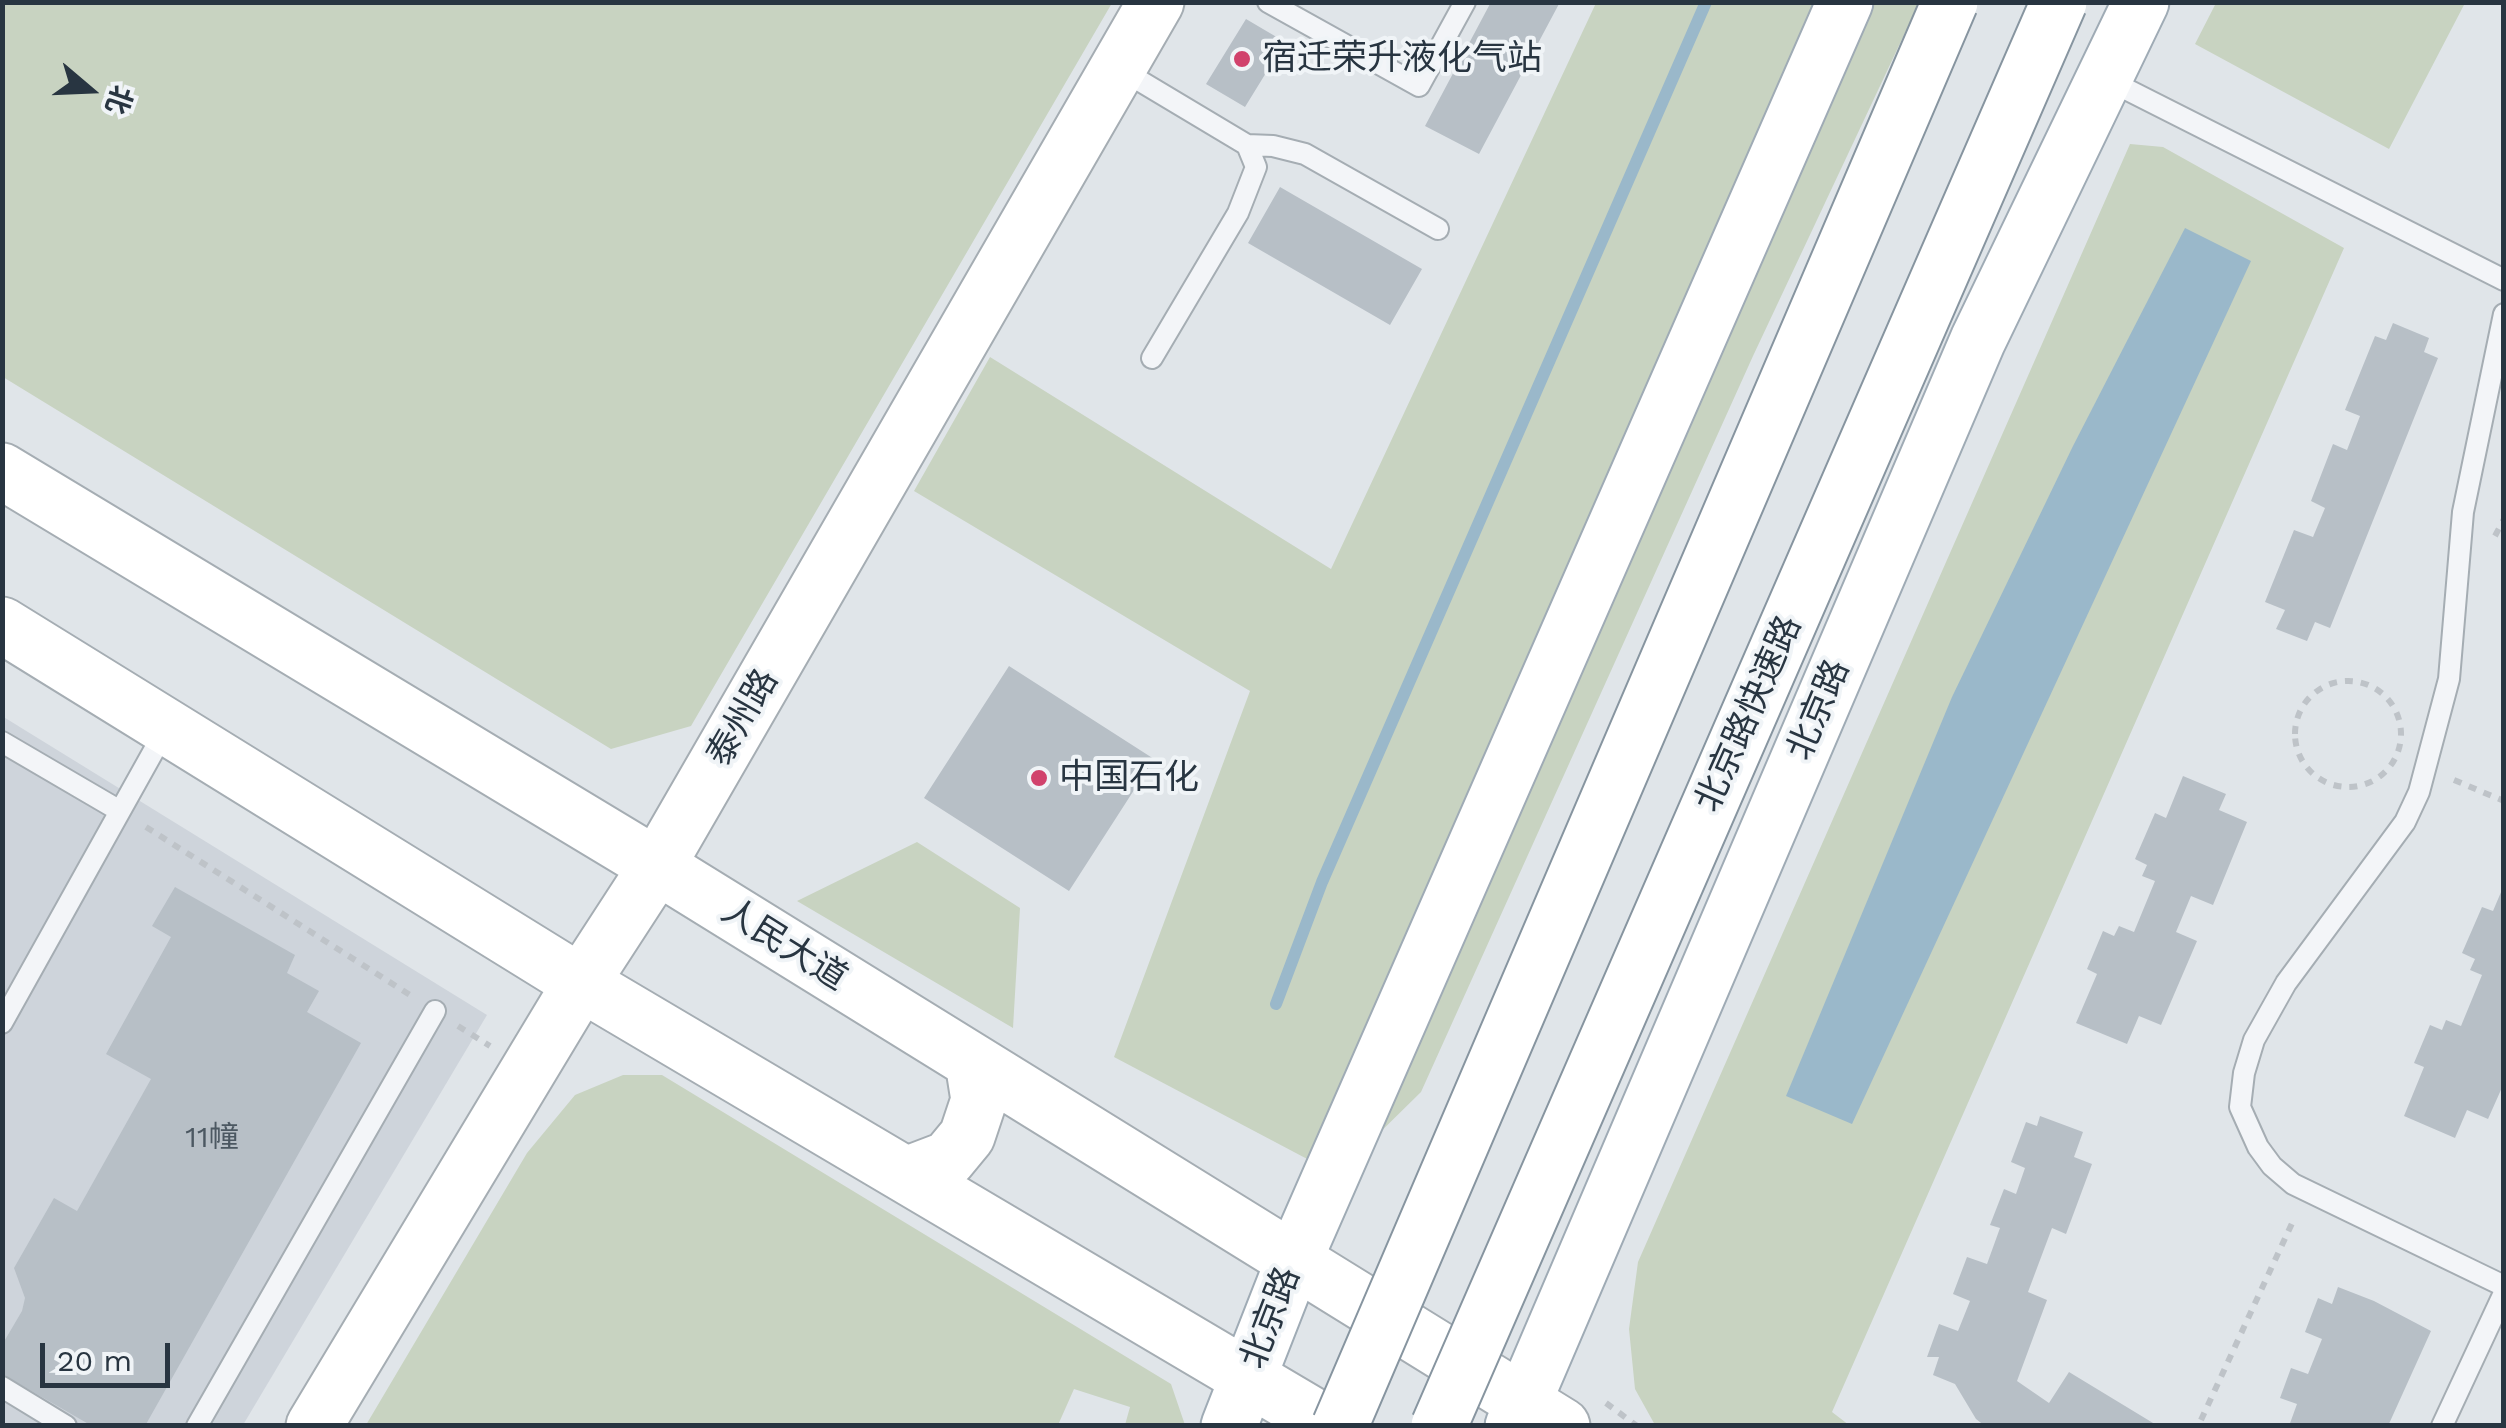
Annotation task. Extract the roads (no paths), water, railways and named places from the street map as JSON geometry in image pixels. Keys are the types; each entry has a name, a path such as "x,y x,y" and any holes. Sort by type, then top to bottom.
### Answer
{"main road":[{"name":"泰州路","path":"314,1426 581,982 657,866 1156,2"},
{"name":"北京路","path":"1239,1402 1294,1260 1845,2"},
{"path":"1340,1426 1950,2"},
{"name":"北京路快速路","path":"1439,1426 2059,2"},
{"name":"北京路","path":"1549,1412 1978,340 2141,2"},
{"name":"人民大道","path":"2,471 1549,1412"},
{"path":"2,624 581,982 906,1175 1239,1402 1330,1426"},
{"path":"906,1175 948,1159 967,1136 980,1100 973,1062"}],"lane":[{"path":"1268,2 1419,86 1466,2"},
{"path":"1118,68 1247,145 1305,154 1438,228"},
{"path":"2105,78 2504,280"},
{"path":"1152,358 1238,213 1256,167 1247,145"},
{"path":"2442,1426 2504,1289 2293,1184 2258,1147 2240,1107 2254,1040 2286,982 2405,822 2426,769 2449,679 2463,512 2504,314"},
{"path":"2,1023 167,726"},
{"path":"2,742 120,810"},
{"path":"197,1426 435,1011"},
{"path":"2,1388 66,1426"}],"water":[{"path":"2185,228 2251,261 1852,1124 1786,1096 1952,697 2073,446"}],"waterway":[{"path":"1276,1004 1322,882 1706,2"}],"place":[{"name":"宿迁荣升液化气站","path":"1242,59"},
{"name":"中国石化","path":"1039,778"}]}
